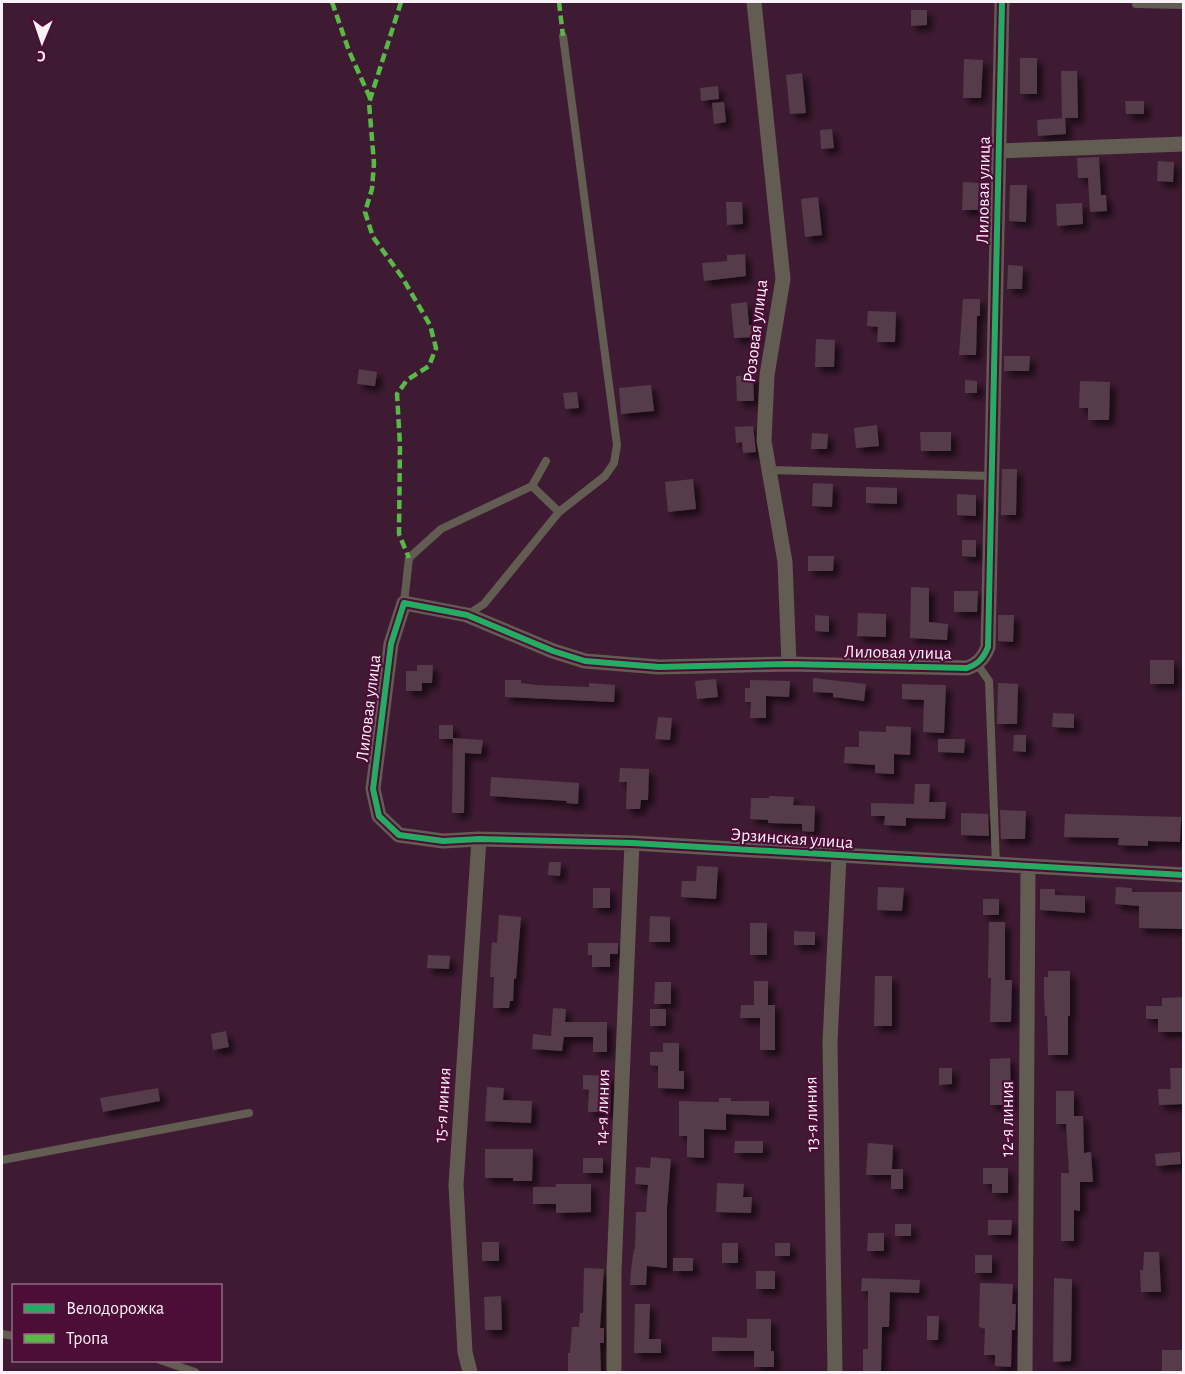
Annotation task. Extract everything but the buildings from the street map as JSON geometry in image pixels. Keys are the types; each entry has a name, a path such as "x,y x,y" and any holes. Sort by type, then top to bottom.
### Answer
{"street":[{"name":"Розовая улица","path":"754,2 783,279 768,375 764,441 785,562 789,664"},
{"name":"Лиловая улица","path":"399,835 379,816 373,789 391,644 404,603 467,615 553,651 585,661 659,667 789,664 967,668 977,664 983,657 988,647 1002,2"},
{"path":"999,151 1184,144"},
{"name":"Эрзинская улица","path":"399,835 443,841 480,839 632,843 1184,875"},
{"name":"15-я линия","path":"470,1372 465,1352 456,1185 480,839"},
{"name":"14-я линия","path":"614,1372 614,1271 632,843"},
{"name":"13-я линия","path":"836,1372 830,1041 839,856"},
{"name":"12-я линия","path":"1026,1372 1028,866"}],"lane":[{"path":"1136,4 1184,4"},
{"path":"467,615 483,604 559,512 605,476 614,463 617,445 563,36"},
{"path":"404,603 409,558 441,529 532,486 546,461"},
{"path":"768,470 992,476"},
{"path":"532,486 559,512"},
{"path":"977,664 989,681 996,865"},
{"path":"2,1160 249,1113"},
{"path":"166,1362 195,1372"}],"marked path":[{"path":"332,2 349,51 370,98"},
{"path":"401,2 369,103 374,163 372,189 365,212 373,237 402,277 430,325 436,348 429,366 407,380 397,394 400,445 399,534 409,558"},
{"path":"559,2 563,36"}],"cycle path":[{"path":"1002,2 988,647 982,658 967,668 789,664 659,667 585,661 553,651 467,615 404,603 391,644 373,789 379,816 399,835 443,841 479,839 632,843 1184,875"}]}
